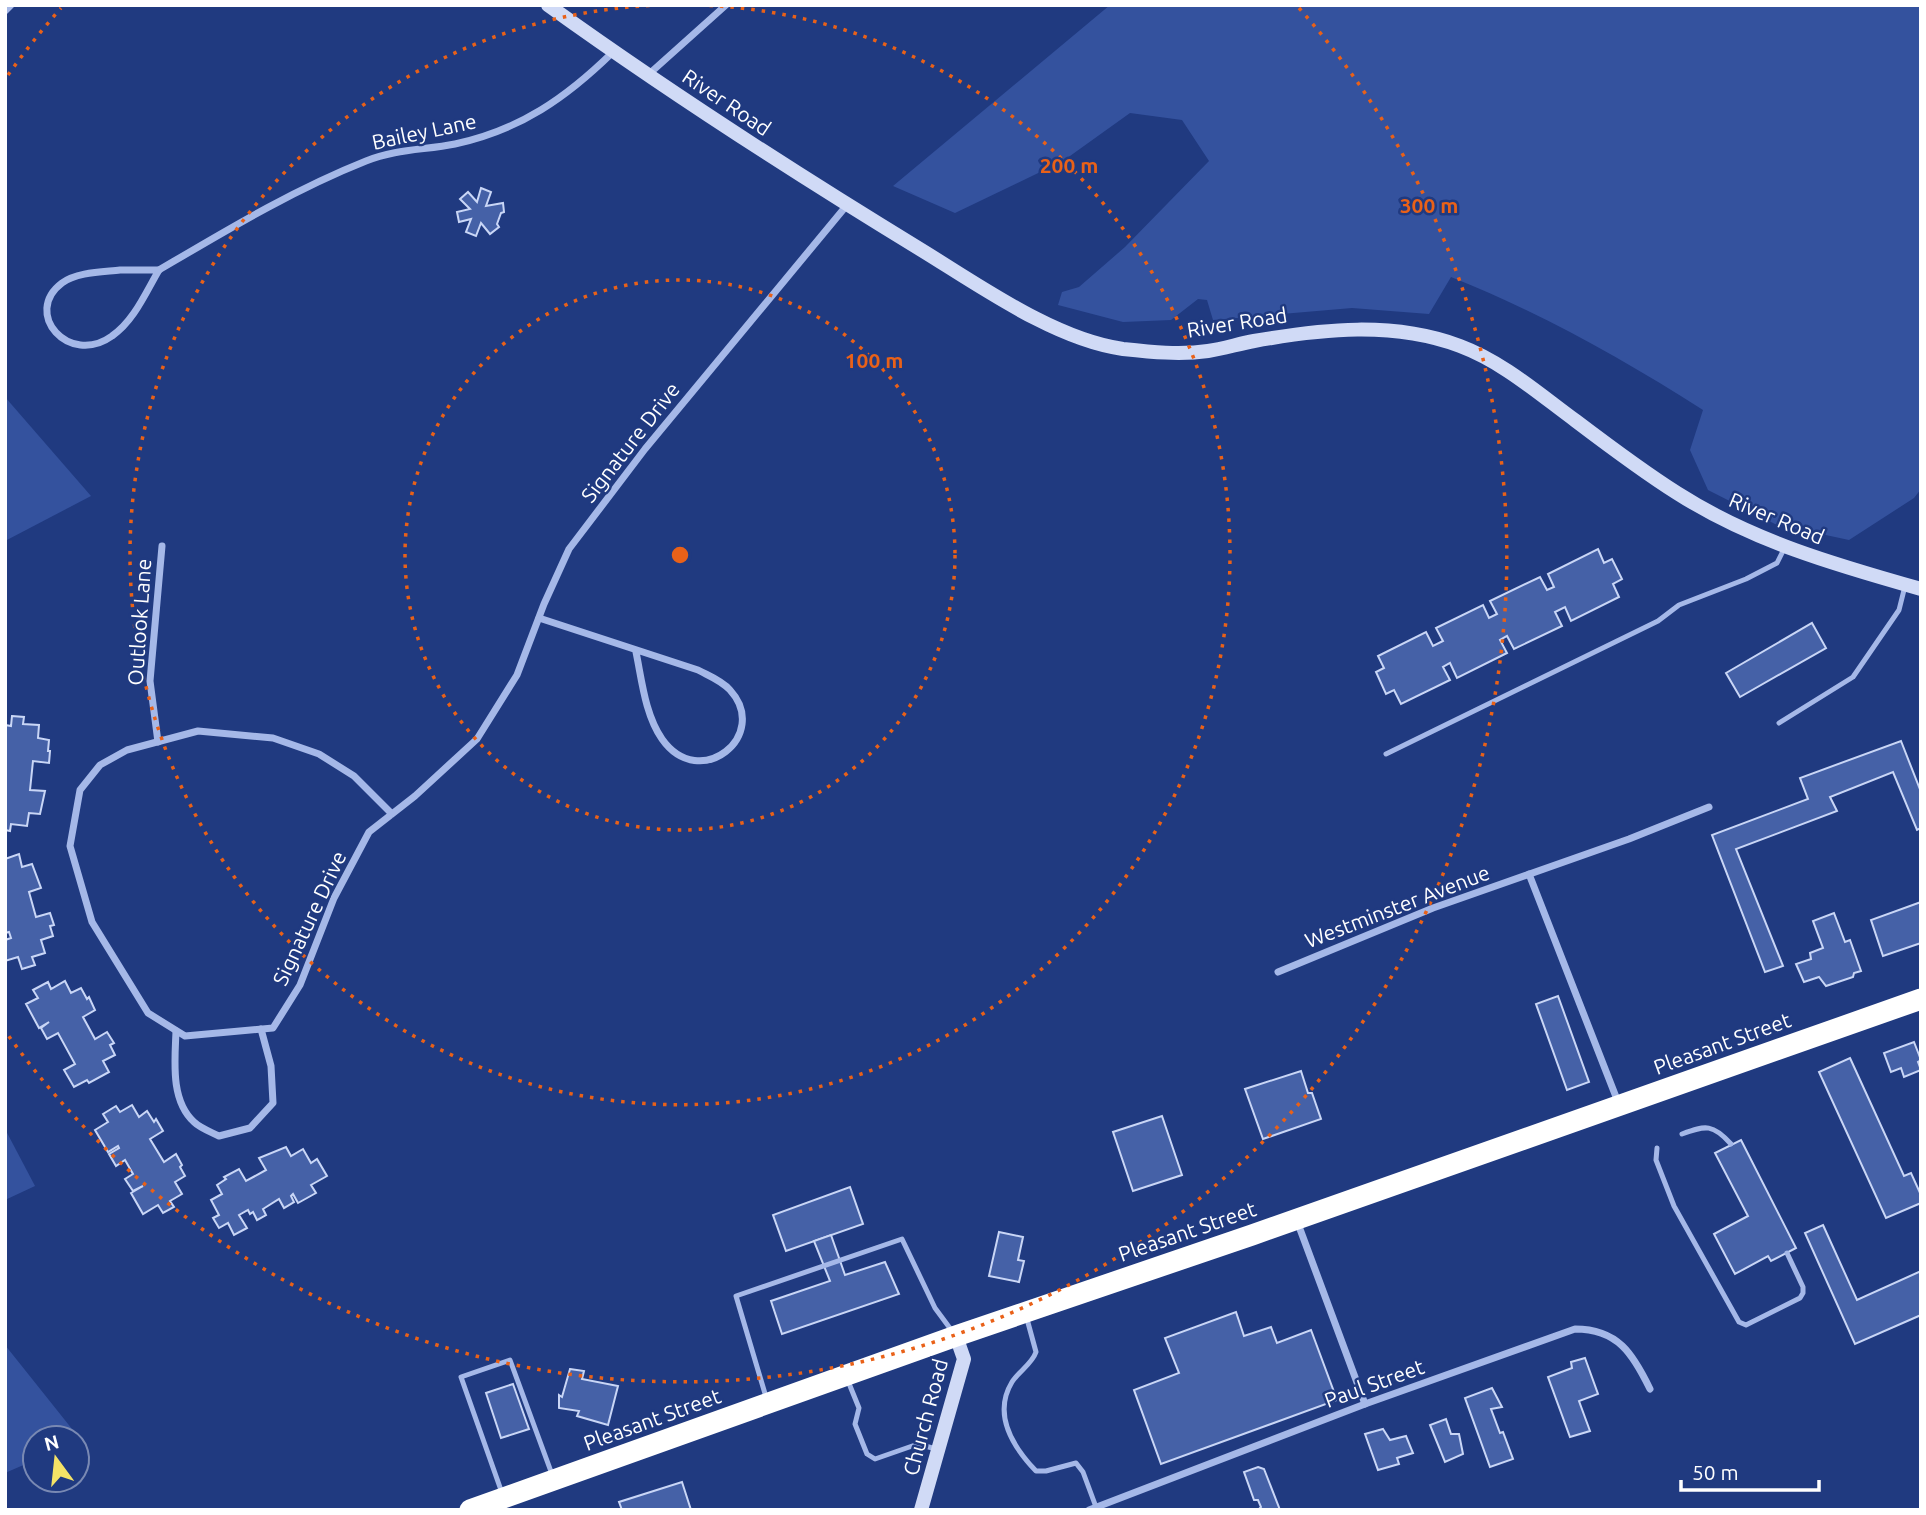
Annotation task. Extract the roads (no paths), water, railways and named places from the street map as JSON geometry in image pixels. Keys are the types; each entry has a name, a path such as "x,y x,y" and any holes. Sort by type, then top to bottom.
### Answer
{"highway":[{"name":"Pleasant Street","path":"470,1510 956,1336 1297,1220 1921,999"}],"street":[{"path":"5,11 10,5"},
{"name":"River Road","path":"548,5 613,52 847,205 1024,311 1075,335 1119,348 1165,353 1208,351 1291,335 1336,330 1380,329 1421,334 1462,346 1511,373 1679,494 1756,536 1921,589"},
{"path":"648,75 726,5"},
{"name":"Bailey Lane","path":"159,270 120,270 87,274 64,281 54,291 48,305 48,319 54,332 66,342 80,346 96,345 113,335 129,319 159,270 271,204 370,159 410,149 453,144 517,125 571,90 613,52"},
{"name":"Signature Drive","path":"261,1029 273,1028 300,985 334,898 369,832 477,739 517,675 569,549 645,449 847,205"},
{"name":"Outlook Lane","path":"158,742 150,681 162,546"},
{"path":"539,618 636,652 698,670 718,680 731,690 738,704 743,723 737,741 721,756 703,762 677,756 662,738 648,710 636,652"},
{"path":"176,1031 174,1073 181,1106 194,1123 219,1136 250,1128 273,1103 271,1066 261,1029 184,1036 176,1031 148,1013 92,922 70,846 80,790 100,765 127,750 198,731 273,738 320,754 354,776 392,814"},
{"name":"Westminster Avenue","path":"1278,972 1433,908 1629,839 1709,807"},
{"path":"1529,874 1619,1106"},
{"path":"1297,1220 1365,1404"},
{"name":"Paul Street","path":"1093,1508 1365,1404 1575,1329 1591,1329 1608,1335 1624,1347 1639,1366 1650,1390"},
{"name":"Church Road","path":"921,1510 964,1359 956,1336"}],"lane":[{"path":"1386,754 1658,621 1679,606 1746,579 1777,563 1785,547"},
{"path":"1779,723 1853,677 1899,610 1905,584"},
{"path":"1682,1134 1702,1127 1713,1128 1731,1144"},
{"path":"1657,1148 1656,1160 1674,1206 1739,1322 1746,1325 1754,1322 1800,1298 1803,1293 1801,1280 1787,1253"},
{"path":"768,1403 758,1378 736,1296 902,1239 935,1308 956,1336"},
{"path":"1025,1312 1036,1352 1011,1384 1005,1406 1006,1424 1012,1443 1036,1471 1076,1464 1083,1472 1093,1508"},
{"path":"504,1498 461,1377 510,1360 554,1480"},
{"path":"846,1375 859,1408 855,1424 867,1454 875,1460 918,1444 939,1450"}]}
